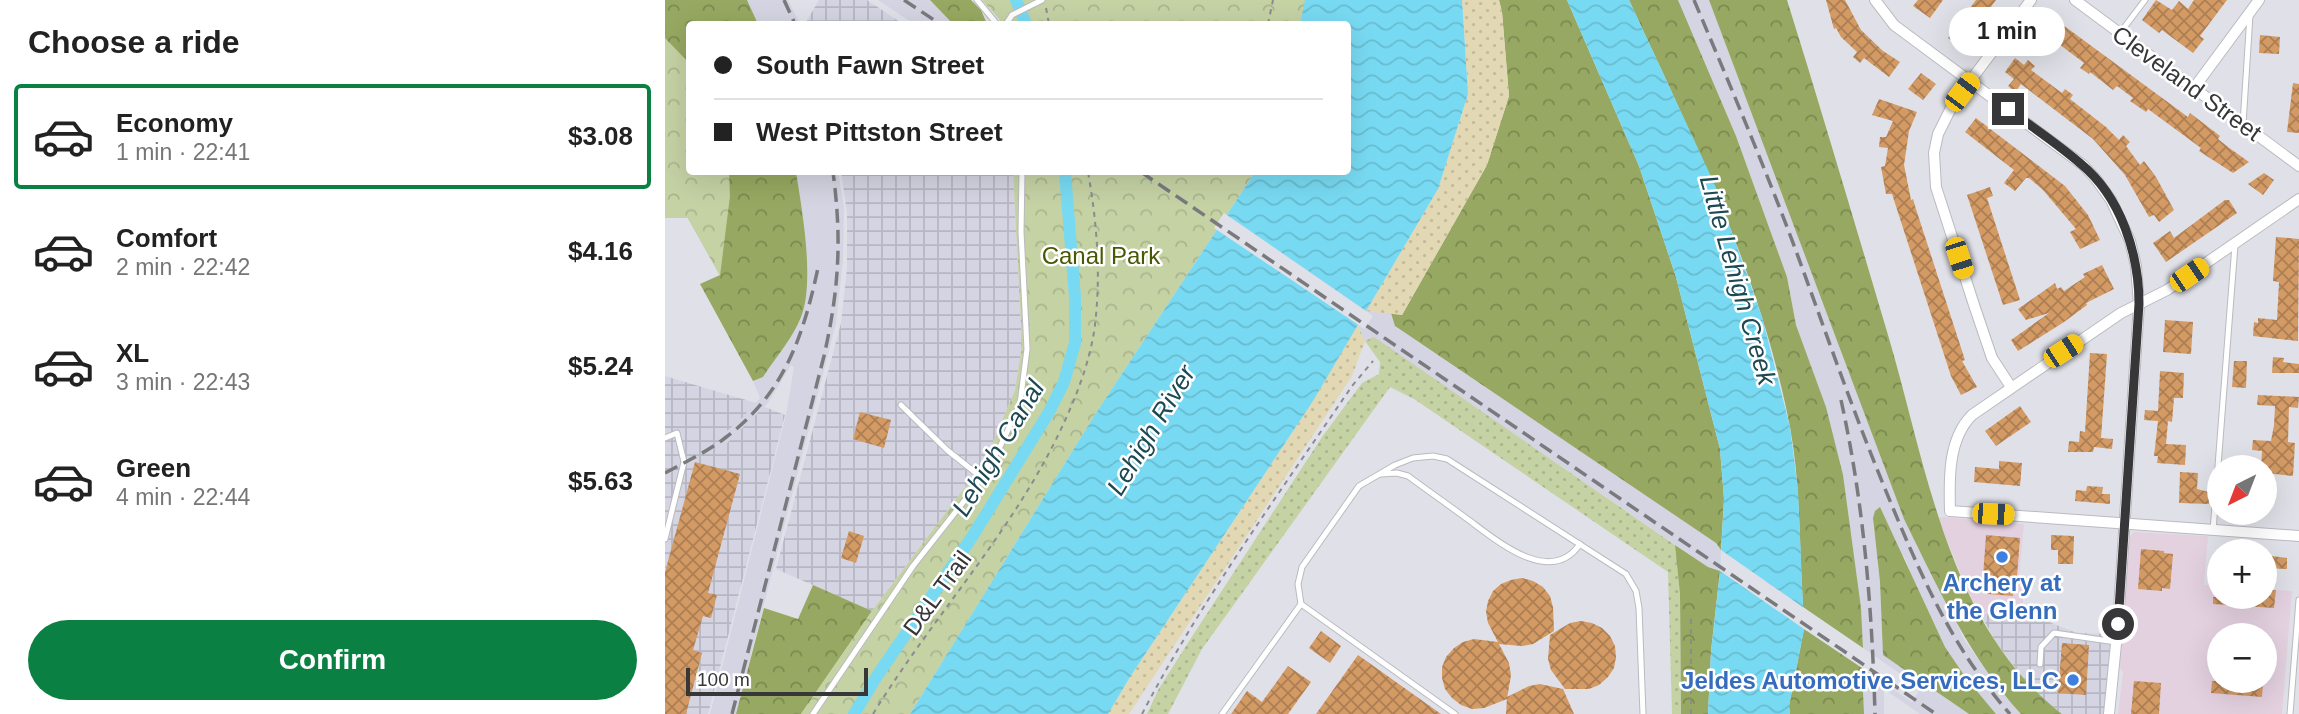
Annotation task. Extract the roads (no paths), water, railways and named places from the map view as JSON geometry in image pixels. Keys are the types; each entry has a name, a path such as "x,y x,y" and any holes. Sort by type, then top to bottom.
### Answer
{"street":[{"path":"1874,0 1894,25 2083,165 2111,200 2130,241 2136,266 2139,304 2109,714"},
{"path":"2011,387 1992,358 1936,187 1933,170 1935,144 1944,118 2031,0"},
{"name":"Cleveland Street","path":"2075,0 2299,166"},
{"path":"2194,88 2259,0"},
{"path":"2299,199 2167,290 2121,313 1972,415 1958,433 1954,445 1949,491 1950,511 2299,536"}],"lane":[{"path":"977,0 994,21"},
{"path":"1008,21 1012,15 1043,0"},
{"path":"2120,33 2145,0"},
{"path":"2242,124 2251,12"},
{"path":"813,714 913,566 981,477 999,449 1020,404 1027,349 1021,232 1022,175"},
{"path":"2213,531 2235,244"},
{"path":"901,405 947,450 981,477"},
{"path":"665,438 677,433 684,462 665,539"},
{"path":"1222,714 1301,604 1298,584 1301,567 1359,486 1413,458 1433,456 1447,459 1626,574 1636,591 1643,714"},
{"path":"1378,474 1397,473 1408,477 1505,547 1532,560 1563,560 1572,556 1580,544"},
{"path":"2290,714 2299,600"},
{"path":"1301,604 1455,714"},
{"path":"2040,664 2041,647 2054,633 2116,642"}],"water":[{"name":"Lehigh River","path":"1305,0 1462,0 1468,94 1438,189 1313,401 1108,714 910,714 1096,413 1253,175 1351,175 1351,21 1301,21"},
{"name":"Little Lehigh Creek","path":"1567,0 1629,0 1715,185 1762,317 1790,427 1798,490 1804,629 1789,706 1790,714 1708,714 1724,499 1720,449 1676,277 1639,166"}],"waterway":[{"name":"Lehigh Canal","path":"1016,0 1025,21"},
{"name":"Lehigh Canal","path":"854,714 972,537 1049,412 1064,382 1075,343 1075,297 1065,175"}],"railway":[{"path":"784,0 794,21"},
{"path":"904,0 936,21"},
{"path":"1694,0 1777,202 1869,449 1917,563 1957,642 2010,714"},
{"path":"732,714 829,332 836,286 838,242 833,175"},
{"path":"1145,175 1936,714"},
{"path":"665,473 718,443 762,403 798,341 818,268"},
{"path":"1841,400 1861,517 1872,635 1875,714"}],"place":[{"name":"Archery at the Glenn","path":"2002,557"},
{"name":"Jeldes Automotive Services, LLC","path":"2073,680"}],"park label":[{"name":"Canal Park","path":"1101,255"}]}
